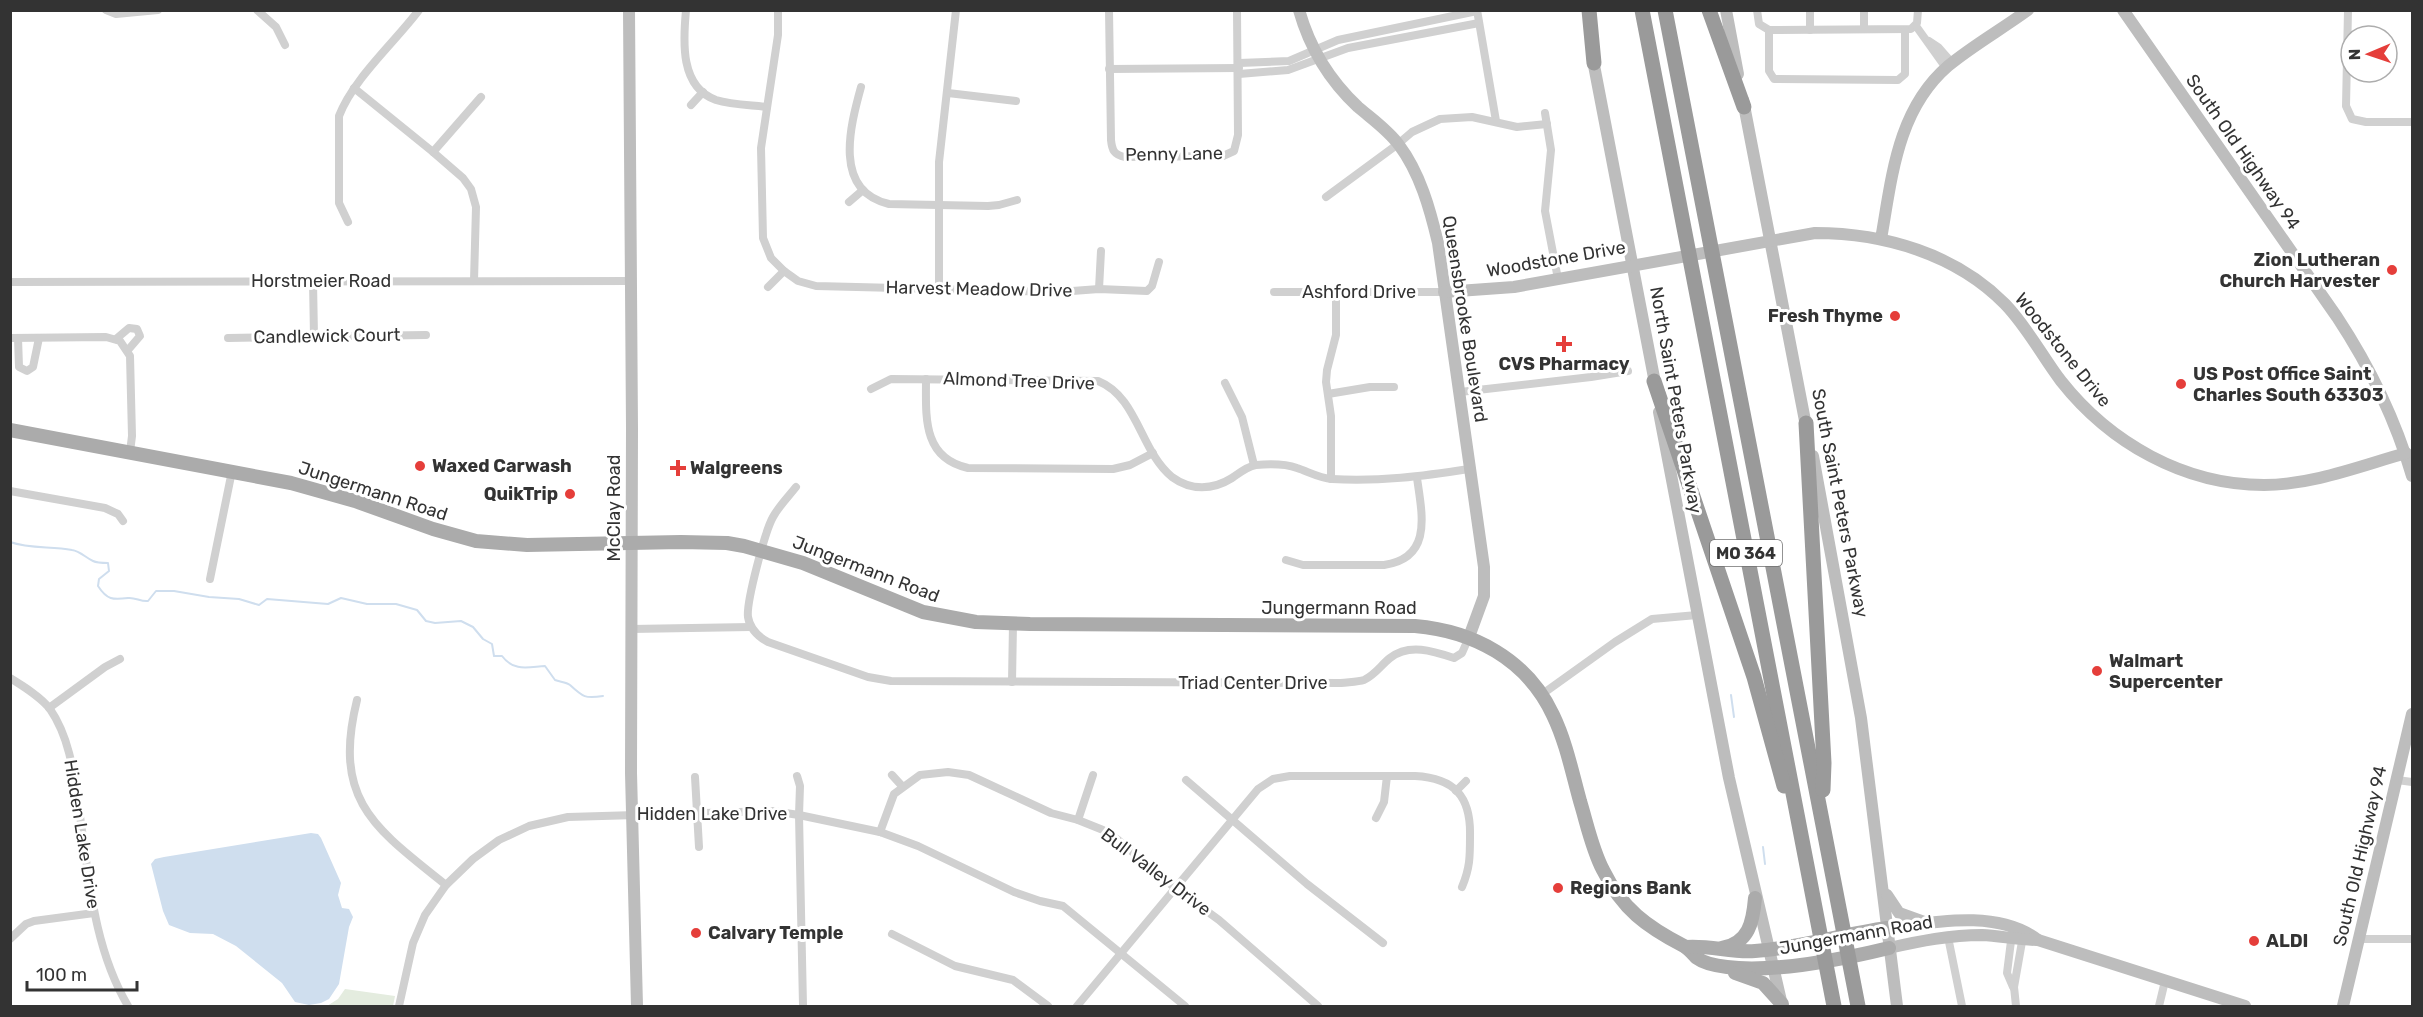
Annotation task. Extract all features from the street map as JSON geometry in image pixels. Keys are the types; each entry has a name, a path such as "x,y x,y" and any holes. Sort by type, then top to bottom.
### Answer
{"highway":[{"path":"1589,10 1594,63"},
{"name":"MO 364","path":"1642,10 1834,1006"},
{"name":"MO 364","path":"1665,10 1858,1006"},
{"path":"1709,10 1744,107"},
{"path":"1654,381 1754,677 1777,767 1800,831"},
{"path":"1806,423 1824,763 1822,817"}],"main road":[{"name":"McClay Road","path":"629,10 632,281 631,629 637,1006"},
{"name":"Queensbrooke Boulevard","path":"1299,10 1317,55 1332,80 1398,144 1415,173 1431,211 1438,243 1443,292 1460,392 1484,567 1484,596 1469,636"},
{"name":"North Saint Peters Parkway","path":"1581,10 1594,63 1729,778 1755,898 1782,1005"},
{"name":"South Saint Peters Parkway","path":"1726,10 1849,647 1897,1006"},
{"path":"1881,239 1904,130 1916,103 1949,66 2028,10"},
{"name":"South Old Highway 94","path":"2126,14 2370,368 2410,452 2412,476"},
{"name":"Woodstone Drive","path":"1443,292 1494,290 1815,233 1852,234 1881,239 1932,256 1978,282 2005,304 2026,328 2059,378 2078,402 2101,424 2152,458 2175,468 2233,482 2266,485 2336,474 2410,452"},
{"name":"Jungermann Road","path":"10,430 232,471 315,489 476,541 527,545 727,543 763,550 803,563 923,612 976,622 1414,626 1433,627 1469,636 1515,664 1552,712 1562,737 1590,836 1604,872 1619,896 1639,918 1667,939 1686,948 1699,960 1726,967 1773,968 1948,937 2018,933"},
{"name":"South Old Highway 94","path":"2342,1006 2360,939 2412,714"},
{"path":"1883,888 1899,913 1928,923"},
{"path":"1718,949 1730,946 1744,938 1752,923 1755,898"},
{"name":"Jungermann Road","path":"1686,948 1703,946 1741,952 1887,928 1928,923 1986,922 2245,1006"},
{"path":"1726,967 1741,976 1763,983 1782,1005"}],"street":[{"path":"106,10 116,14 158,10"},
{"path":"257,10 276,27 285,45"},
{"path":"686,10 685,52 690,78 703,92 720,101 767,107"},
{"name":"Harvest Meadow Drive","path":"778,10 778,35 761,148 763,237 771,258 783,271 798,281 816,286 1059,292 1099,289 1147,291 1152,286 1159,262"},
{"path":"939,288 939,162 956,10"},
{"name":"Penny Lane","path":"1109,10 1112,146 1113,152 1125,157 1223,156 1234,151 1238,135 1237,10"},
{"path":"1757,10 1759,24 1769,30 1905,30 1916,26"},
{"path":"1810,10 1810,30"},
{"path":"1864,10 1864,29"},
{"path":"1918,10 1916,26 1929,41 1933,51 1949,66"},
{"path":"2348,10 2346,106 2352,119 2366,122 2412,122"},
{"path":"1317,55 1338,40 1478,11 1496,121"},
{"path":"348,222 339,203 339,116 354,88 415,12"},
{"path":"1109,69 1239,68 1275,72 1317,55 1479,23"},
{"path":"1769,30 1769,71 1774,79 1898,80 1905,74 1905,30"},
{"path":"861,87 854,118 850,167 857,184 879,202 939,206 999,205 1017,200"},
{"path":"354,88 433,152 463,178 471,189 475,200 474,281"},
{"path":"691,105 703,92"},
{"path":"948,93 1016,101"},
{"path":"433,152 481,97"},
{"path":"1545,113 1551,150 1545,212 1558,279"},
{"path":"1326,197 1412,132 1440,119 1472,117 1517,127 1547,124"},
{"path":"849,202 863,190"},
{"path":"1099,289 1101,251"},
{"path":"768,287 783,271"},
{"path":"313,281 314,337"},
{"name":"Horstmeier Road","path":"10,282 632,281"},
{"name":"Ashford Drive","path":"1274,292 1443,292"},
{"path":"1331,479 1331,416 1327,370 1336,335 1336,292"},
{"path":"116,339 129,328 137,329 140,336 128,350"},
{"name":"Candlewick Court","path":"228,338 426,335"},
{"path":"39,338 33,367 27,371 19,367 14,338 106,337 116,339 128,350 132,436 130,452"},
{"path":"1460,392 1628,371"},
{"name":"Almond Tree Drive","path":"872,389 891,379 1098,381 1114,390 1127,406 1153,453 1172,477 1194,487 1215,486 1254,465"},
{"path":"927,379 928,430 936,448 950,462 958,466 968,468 1113,469 1130,465 1153,453"},
{"path":"1225,384 1242,417 1254,465 1296,467 1315,476 1331,479 1417,478 1469,469"},
{"path":"1328,394 1370,387 1394,387"},
{"path":"210,579 232,471"},
{"path":"1286,560 1303,566 1384,565 1406,558 1420,538 1423,525 1417,478"},
{"path":"631,629 751,627 748,606 772,518 796,488"},
{"path":"10,490 105,508 118,514 123,521"},
{"path":"1541,695 1615,642 1652,619 1697,615"},
{"path":"1012,682 1013,624"},
{"name":"Triad Center Drive","path":"751,627 768,642 879,680 1012,682 1341,683 1363,680 1380,670 1389,658 1406,650 1430,650 1454,658 1462,653 1469,636"},
{"path":"49,708 105,667 120,659"},
{"name":"Hidden Lake Drive","path":"10,678 49,708 66,740 94,913 105,961 128,1006"},
{"path":"357,700 351,724 352,771 355,789 363,807 392,842 446,885"},
{"name":"Bull Valley Drive","path":"902,786 920,775 930,773 969,775 1051,813 1103,830 1118,839 1175,888 1219,921 1318,1006"},
{"path":"880,832 894,794 902,786 892,775"},
{"path":"1078,820 1093,776"},
{"path":"1077,1006 1258,789 1273,780 1290,776 1430,777 1452,786 1467,804 1470,819 1470,867 1462,887"},
{"path":"1376,818 1384,802 1387,776"},
{"path":"695,777 699,848"},
{"path":"797,777 800,786 803,1006"},
{"path":"1186,780 1307,884 1383,943"},
{"path":"2397,780 2412,782"},
{"path":"1456,791 1466,781"},
{"name":"Hidden Lake Drive","path":"399,1006 413,942 425,915 446,885 472,860 500,840 529,826 568,818 772,811 880,832 918,846 1014,892 1063,906 1122,952 1185,1006"},
{"path":"10,939 34,921 94,913"},
{"path":"2016,1006 2014,987 2007,973 2018,933"},
{"path":"892,934 955,966 1013,980 1048,1006"},
{"path":"1948,937 1962,1006"},
{"path":"2360,939 2412,939"},
{"path":"2159,1006 2165,981"}],"shaded area":[{"path":"345,989 395,996 393,1006 327,1006 338,999"}],"water":[{"path":"311,833 318,834 321,838 341,883 338,895 342,908 349,909 353,917 349,927 339,984 329,999 309,1005 295,1002 282,983 236,946 213,934 190,933 169,925 151,864 155,859 164,857"}],"waterway":[{"path":"10,542 25,546 72,550 95,562 108,563 109,571 99,579 98,586 104,594 114,599 131,598 148,601 156,591 174,591 239,599 259,605 267,599 328,604 341,598 367,604 396,604 417,610 426,621 435,623 461,621 473,627 483,639 492,644 494,656 502,656 516,666 545,666 555,680 568,684 581,695 603,696"},
{"path":"1731,695 1734,717"},
{"path":"1763,847 1765,864"}],"place":[{"name":"Zion Lutheran Church Harvester","path":"2392,270"},
{"name":"Fresh Thyme","path":"1895,316"},
{"name":"CVS Pharmacy","path":"1564,344"},
{"name":"US Post Office Saint Charles South 63303","path":"2181,384"},
{"name":"Waxed Carwash","path":"420,466"},
{"name":"Walgreens","path":"678,468"},
{"name":"QuikTrip","path":"570,494"},
{"name":"Walmart Supercenter","path":"2097,671"},
{"name":"Regions Bank","path":"1558,888"},
{"name":"Calvary Temple","path":"696,933"},
{"name":"ALDI","path":"2254,941"}]}
